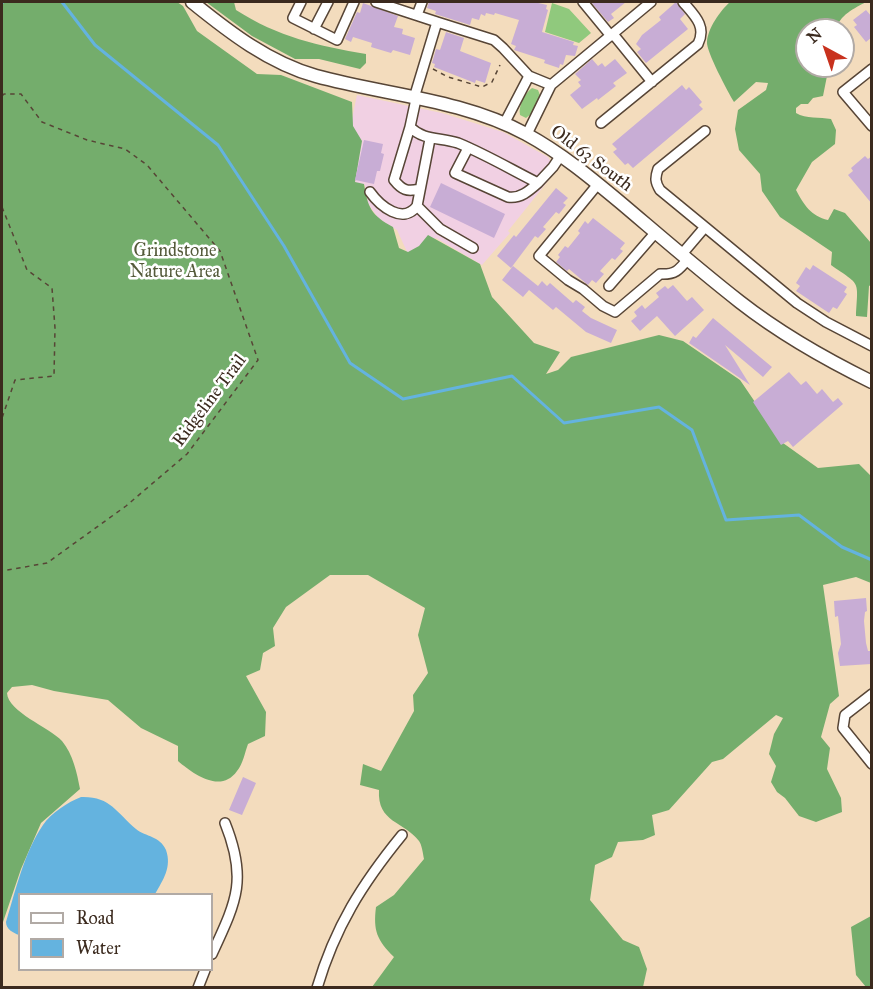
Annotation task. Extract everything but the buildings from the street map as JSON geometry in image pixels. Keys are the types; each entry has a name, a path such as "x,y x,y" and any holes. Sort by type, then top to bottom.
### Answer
{"main road":[{"name":"Old 63 South","path":"192,2 250,45 289,66 314,75 471,112 527,134 561,155 741,303 789,338 872,382"}],"street":[{"path":"301,2 292,18 337,40 354,2"},
{"path":"314,30 328,2"},
{"path":"376,2 391,4 437,22 494,40 529,76 551,86"},
{"path":"417,15 422,2"},
{"path":"584,2 652,82"},
{"path":"527,134 551,86 651,2"},
{"path":"601,123 698,44 702,37 699,21 684,2"},
{"path":"419,189 406,191 394,180 437,22"},
{"path":"872,69 843,92 872,126"},
{"path":"504,124 529,76"},
{"path":"862,115 872,108"},
{"path":"410,127 430,139 455,142 538,183"},
{"path":"705,131 658,169 656,183 660,190 797,303 826,322 872,346"},
{"path":"370,192 375,200 393,213 403,214 413,211 417,206 430,139"},
{"path":"468,148 455,173 514,198 521,196 538,183 561,155"},
{"path":"598,184 539,256 603,306 615,312 660,274 672,275 677,272 705,227"},
{"path":"417,206 440,229 473,248"},
{"path":"609,286 656,232"},
{"path":"872,694 845,715 843,728 872,764"},
{"path":"213,952 232,910 238,878 233,844 225,823"},
{"path":"317,987 327,955 342,922 402,835"},
{"path":"198,987 204,971"}],"path":[{"path":"423,67 482,87 492,82 500,65"},
{"name":"Ridgeline Trail","path":"2,96 21,94 42,122 87,140 125,149 147,165 220,251 258,360 187,453 126,506 47,563 2,571"},
{"path":"2,207 27,270 52,288 55,328 54,376 15,380 2,418"}],"shaded area":[{"path":"357,95 442,113 503,132 548,157 556,171 508,231 510,233 482,265 436,238 421,249 408,254 397,230 379,219 368,204 365,185 339,180"}],"green space":[{"name":"Grindstone Nature Area","path":"2,2 177,2 183,6 197,31 257,74 281,75 352,102 353,126 362,141 355,182 364,184 372,210 380,219 393,227 399,248 408,252 419,246 428,235 480,264 492,297 534,343 560,352 546,374 558,370 571,357 659,335 683,341 740,380 783,443 818,468 859,464 871,476 871,583 856,577 823,585 839,696 830,704 821,737 830,748 827,769 841,798 842,812 816,822 799,816 785,798 777,792 771,782 776,766 769,754 774,734 783,718 776,715 723,759 712,762 669,810 652,815 655,835 643,840 618,842 612,857 595,865 590,900 623,940 639,947 647,969 643,987 372,987 394,957 378,935 375,923 376,907 394,895 424,859 419,841 382,809 379,790 360,785 363,764 381,771 414,711 413,695 428,673 418,635 425,608 368,575 330,575 286,607 273,628 275,646 263,653 260,670 246,676 266,712 265,736 248,744 239,768 230,778 223,781 207,780 191,771 178,761 178,746 141,728 108,700 32,685 12,687 7,693 14,707 56,736 66,746 74,764 80,789 41,823 21,869 2,925"},
{"path":"206,2 234,2 236,10 267,27 315,44 366,54 366,63 360,69 319,59 295,59 252,36"},
{"path":"730,2 866,2 842,18 795,18 795,78 827,78 823,96 813,98 808,104 801,104 796,108 796,113 831,119 836,130 835,144 812,162 796,190 809,209 817,216 828,220 834,209 845,213 871,243 871,285 869,286 867,317 856,316 857,289 853,281 831,265 832,252 780,217 762,191 760,174 739,150 735,129 738,110 766,90 768,83 756,82 734,102 718,72 707,42 715,20"},
{"path":"552,3 569,9 591,33 579,43 545,32"},
{"path":"532,88 538,90 540,95 531,114 526,118 520,115 520,108 525,96"},
{"path":"871,916 871,987 866,987 856,975 851,927"}],"water":[{"path":"81,797 99,799 112,806 140,832 157,839 168,856 164,878 156,893 18,893 18,935 9,929 6,922 21,872 43,825 50,816"}],"waterway":[{"path":"62,2 95,45 218,145 284,246 350,363 403,399 512,376 564,423 659,407 692,430 726,520 799,515 842,547 872,560"}]}
